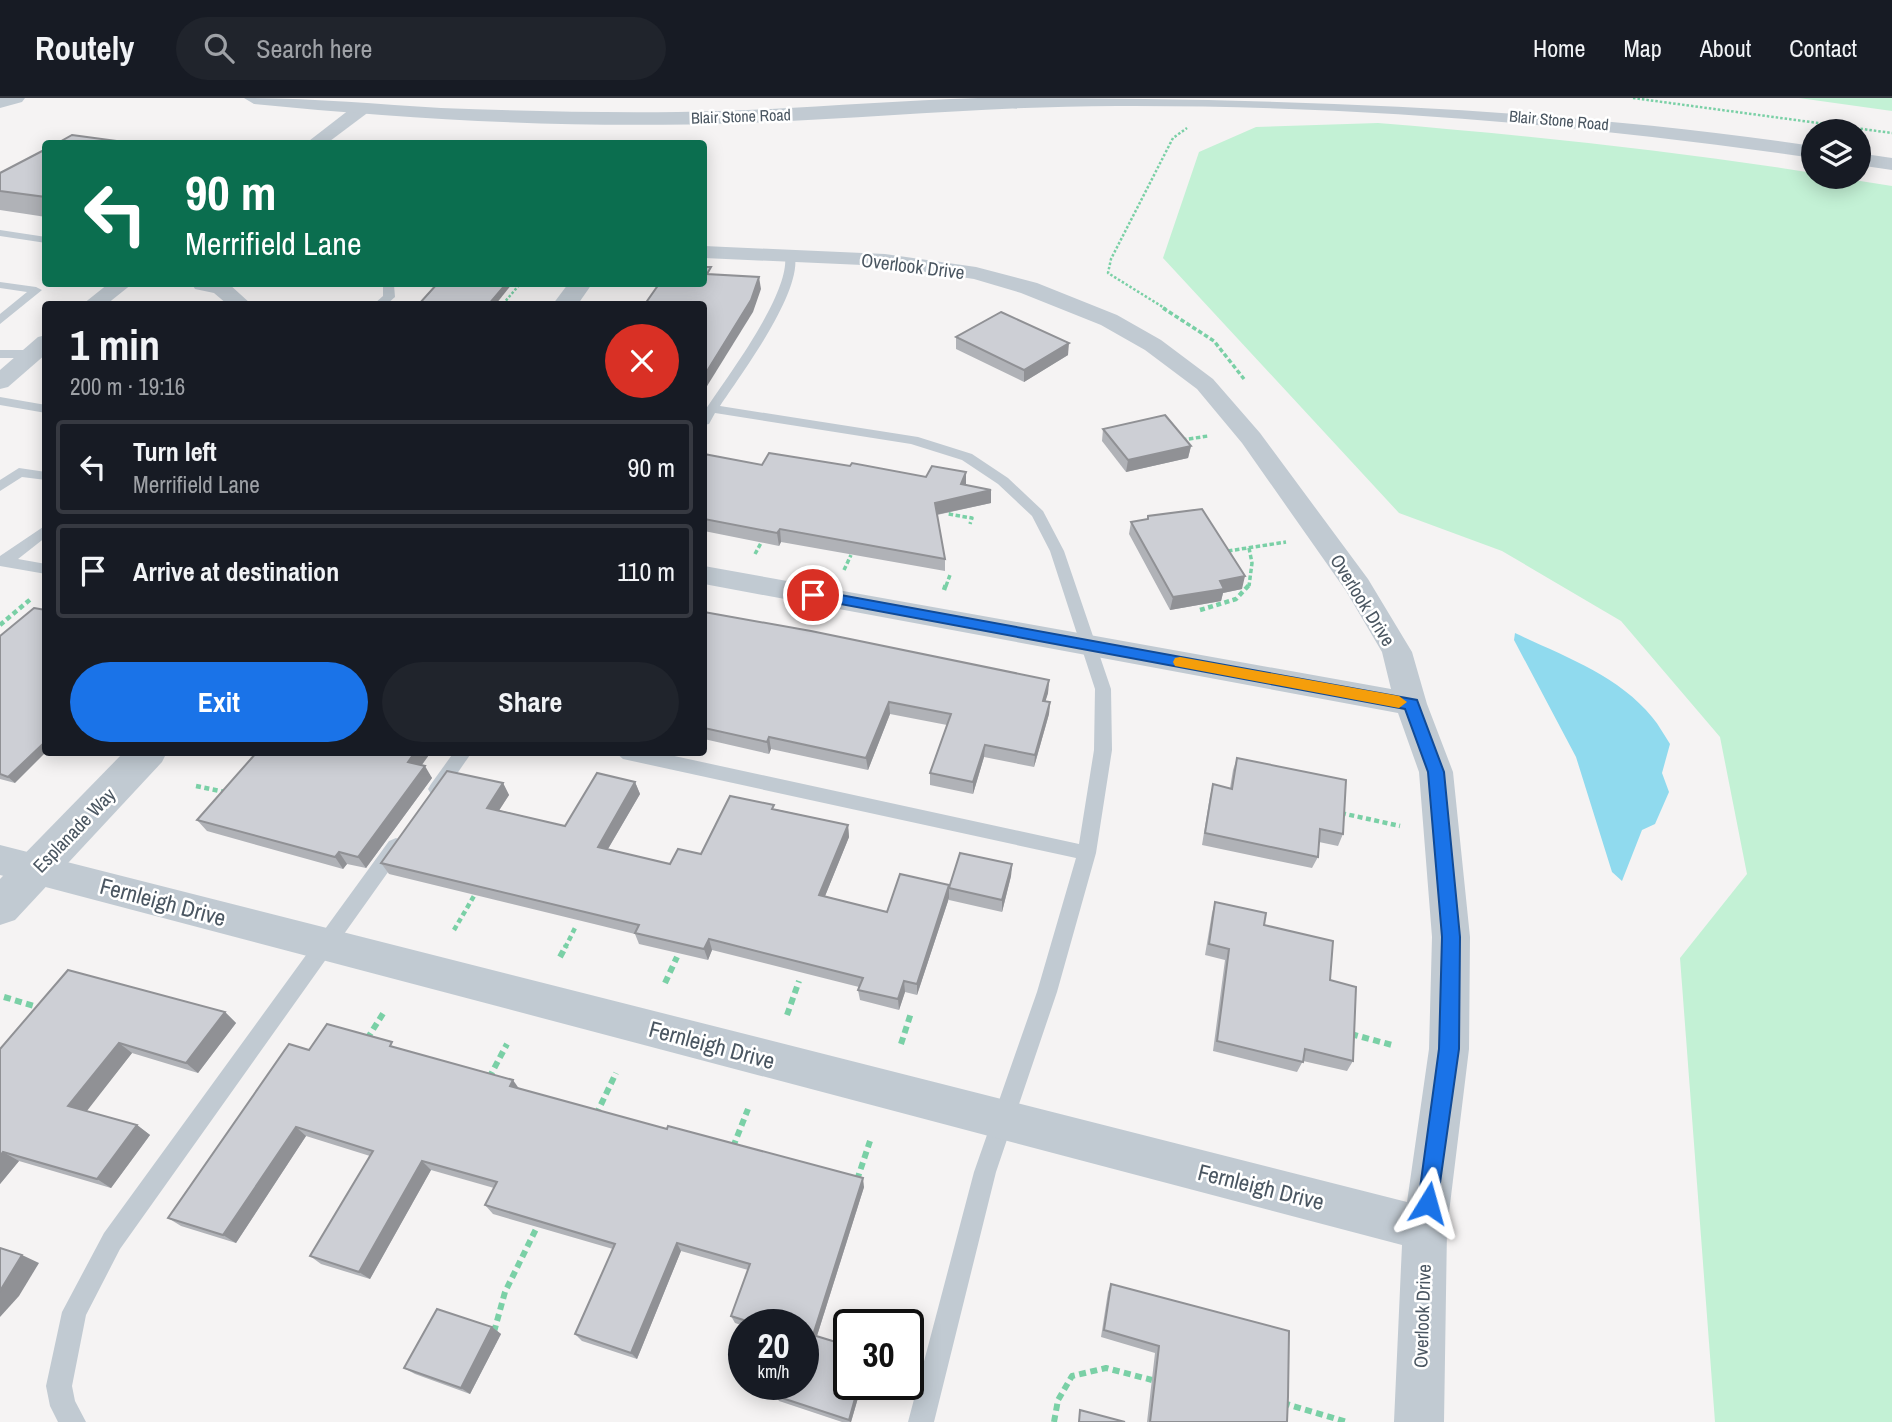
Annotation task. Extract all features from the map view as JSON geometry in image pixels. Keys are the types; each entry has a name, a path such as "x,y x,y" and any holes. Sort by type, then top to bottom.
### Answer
{"street":[{"path":"0,102 15,98"},
{"name":"Blair Stone Road","path":"254,98 360,110 489,116 658,114 1113,100 1254,102 1463,111 1635,127 1801,150"},
{"path":"319,140 360,110 376,105 431,98"},
{"name":"Blair Stone Road","path":"484,98 658,114 780,98"},
{"name":"Blair Stone Road","path":"1527,98 1740,121"},
{"path":"1871,141 1892,144"},
{"path":"1871,161 1892,164"},
{"name":"Overlook Drive","path":"707,252 885,260 976,273 1063,301 1109,320 1153,345 1205,384 1251,438 1357,586 1396,652 1411,704 1436,772 1451,937 1449,1049 1425,1229 1419,1422"},
{"path":"98,301 117,287"},
{"path":"222,287 237,301"},
{"path":"0,382 38,348"},
{"path":"707,576 1411,704"},
{"name":"Esplanade Way","path":"0,907 18,864 143,756"},
{"name":"Fernleigh Drive","path":"18,864 1425,1229"}],"lane":[{"path":"0,233 42,239"},
{"path":"790,256 792,270 766,326 708,415 879,433 913,440 967,457 1003,481 1038,514 1057,551 1086,645 1103,689 1103,750 1087,853 1047,992 985,1172 921,1422"},
{"path":"0,285 36,290 0,320"},
{"path":"0,354 38,348"},
{"path":"0,401 42,408"},
{"path":"0,487 19,472 42,475"},
{"path":"3,562 42,532"},
{"path":"3,562 42,568"},
{"path":"425,806 461,756"},
{"path":"641,756 1087,853"},
{"path":"74,1422 63,1406 59,1386 76,1304 111,1241 410,826"}],"path":[{"path":"1633,98 1892,133"},
{"path":"506,301 517,287"},
{"path":"1174,442 1213,435"},
{"path":"953,503 948,514 972,518 970,524"},
{"path":"1228,551 1289,541"},
{"path":"753,558 761,543"},
{"path":"1200,610 1231,603 1246,592 1251,584 1253,566 1249,548"},
{"path":"842,574 851,555"},
{"path":"943,593 950,575"},
{"path":"0,625 32,597"},
{"path":"196,786 229,792"},
{"path":"1340,813 1400,826"},
{"path":"454,930 474,896"},
{"path":"560,957 576,926"},
{"path":"665,984 677,957"},
{"path":"787,1015 799,981"},
{"path":"4,997 43,1008"},
{"path":"365,1043 384,1012"},
{"path":"901,1044 911,1013"},
{"path":"1350,1034 1392,1045"},
{"path":"486,1082 507,1044"},
{"path":"596,1116 616,1073"},
{"path":"731,1151 748,1109"},
{"path":"856,1184 870,1141"},
{"path":"494,1332 505,1292 537,1227"},
{"path":"1054,1422 1058,1400 1072,1376 1106,1368 1152,1380"},
{"path":"1282,1403 1347,1422"}],"green space":[{"path":"1799,98 1892,98 1892,111"},
{"path":"1378,123 1541,138 1801,171 1801,189 1871,189 1871,183 1892,186 1892,1422 1715,1422 1680,958 1747,874 1720,737 1621,621 1502,551 1399,513 1163,258 1199,152 1256,127"}],"water":[{"path":"1515,633 1589,668 1623,689 1652,717 1670,744 1662,773 1669,792 1655,824 1642,830 1622,881 1612,872 1576,757 1514,640"}],"building":[{"path":"72,135 109,140 63,140"},
{"path":"42,151 42,196 0,191 0,173"},
{"path":"707,274 759,277 751,300 707,371 707,301 647,301 657,287 707,287"},
{"path":"434,287 503,287 492,301 422,301"},
{"path":"1001,312 1069,343 1024,370 956,337"},
{"path":"1165,415 1191,446 1128,460 1103,429"},
{"path":"769,453 850,466 852,463 926,477 932,466 966,472 961,484 991,490 935,503 945,559 780,529 777,533 707,520 707,455 762,465"},
{"path":"1202,509 1245,576 1220,581 1224,589 1173,597 1131,522 1148,519 1148,516"},
{"path":"34,608 42,609 42,745 8,777 0,774 0,636"},
{"path":"707,613 1049,680 1043,701 1050,702 1035,755 985,745 973,782 930,773 951,714 889,702 866,758 769,737 767,742 707,729"},
{"path":"253,756 412,756 408,762 425,766 358,857 339,852 335,857 197,820"},
{"path":"1237,758 1346,780 1343,834 1320,829 1318,857 1205,833 1213,784 1232,789"},
{"path":"447,771 503,783 487,808 565,826 597,773 635,782 598,847 670,864 678,849 701,854 730,796 774,805 772,809 848,825 819,895 887,912 900,874 949,885 917,984 904,981 898,999 858,990 863,978 709,939 704,949 635,933 639,925 381,863"},
{"path":"960,853 1012,864 1002,900 949,888"},
{"path":"1215,902 1266,913 1264,925 1333,941 1330,980 1356,987 1353,1061 1305,1049 1303,1062 1217,1041 1229,949 1209,944"},
{"path":"68,970 225,1012 186,1063 119,1043 68,1106 137,1125 97,1179 3,1152 0,1156 0,1049"},
{"path":"327,1024 392,1042 390,1046 513,1080 510,1086 863,1178 819,1316 819,1309 734,1309 750,1264 677,1243 631,1353 575,1334 615,1244 485,1205 497,1182 422,1161 359,1272 310,1256 373,1151 296,1127 223,1235 168,1218 289,1044 309,1050"},
{"path":"0,1248 22,1255 0,1291"},
{"path":"1111,1284 1289,1331 1287,1422 1150,1422 1159,1346 1104,1330"},
{"path":"437,1309 492,1327 461,1388 404,1368"},
{"path":"819,1337 833,1341 833,1400 855,1400 849,1420 788,1400 819,1400"},
{"path":"1080,1410 1125,1422 1079,1422"}],"slow traffic":[{"path":"1180,662 1399,702"}],"route":[{"path":"813,595 1411,704 1436,772 1451,937 1449,1049 1428,1203"}]}
